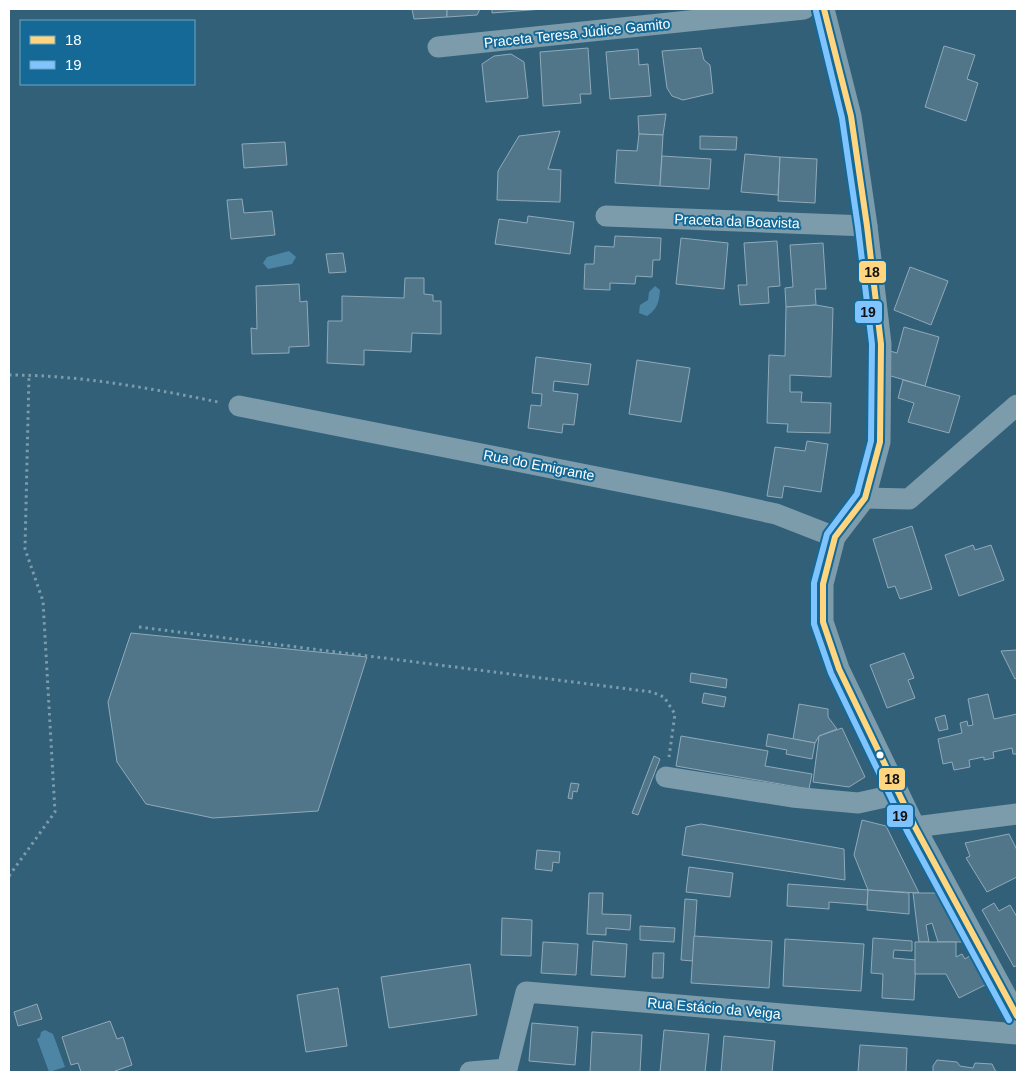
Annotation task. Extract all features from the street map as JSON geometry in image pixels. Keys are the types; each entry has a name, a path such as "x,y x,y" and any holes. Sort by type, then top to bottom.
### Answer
{"street":[{"name":"Praceta Teresa Júdice Gamito","path":"438,48 754,11 804,9"},
{"path":"824,9 851,116 867,226 881,344 880,442 865,498 835,537 824,584 822,622 839,669 915,827 1017,1016"},
{"name":"Praceta da Boavista","path":"606,216 867,226"},
{"path":"865,498 910,500 1017,404"},
{"name":"Rua do Emigrante","path":"240,406 713,500 776,514 835,537"},
{"path":"666,777 792,797 858,803 899,794"},
{"path":"915,827 1017,814"},
{"name":"Rua Estácio da Veiga","path":"470,1072 507,1069 526,992 1017,1034"}],"path":[{"path":"9,375 47,376 151,388 240,406"},
{"path":"9,876 54,812 43,601 25,549 29,375"},
{"path":"139,628 652,692 664,697 675,714 666,777"}],"water":[{"path":"289,251 296,257 292,264 268,269 263,263 267,257"},
{"path":"655,286 660,290 656,308 647,316 639,313 640,305 648,300 649,292"},
{"path":"45,1030 53,1034 65,1067 49,1072 37,1039 40,1037 41,1032"}],"building":[{"path":"412,9 447,9 447,17 414,19"},
{"path":"447,9 480,9 477,15 447,17"},
{"path":"492,9 543,9 492,13"},
{"path":"944,46 975,55 967,79 978,83 966,121 925,107"},
{"path":"588,48 591,94 580,94 581,103 543,106 540,52"},
{"path":"701,48 704,60 710,65 713,93 683,100 672,96 667,88 662,51"},
{"path":"638,49 639,65 648,64 651,96 610,99 606,52"},
{"path":"511,54 524,62 528,98 486,102 482,64 494,56"},
{"path":"666,114 663,135 639,134 638,116"},
{"path":"560,131 548,169 561,170 560,202 497,200 498,171 519,136"},
{"path":"639,134 663,135 660,186 615,183 617,150 637,151"},
{"path":"700,136 737,137 736,150 700,149"},
{"path":"285,142 287,165 244,168 242,144"},
{"path":"745,154 780,157 778,195 741,192"},
{"path":"662,156 711,159 709,189 660,186"},
{"path":"780,157 817,159 815,203 778,201"},
{"path":"242,199 244,213 272,211 275,235 231,239 227,200"},
{"path":"528,216 574,222 570,254 495,244 499,219 527,223"},
{"path":"615,236 661,238 660,260 653,260 652,277 636,276 635,284 610,283 610,290 584,289 585,264 594,264 595,246 614,247"},
{"path":"681,238 728,243 724,289 676,284"},
{"path":"777,241 780,286 768,287 769,303 740,305 738,285 747,285 744,243"},
{"path":"823,243 826,289 815,289 816,305 786,307 785,288 793,287 790,245"},
{"path":"343,253 346,272 329,273 326,254"},
{"path":"910,267 948,281 931,325 894,310"},
{"path":"405,278 424,278 424,294 433,295 433,301 441,301 441,334 412,333 411,352 364,350 364,365 327,363 328,321 342,321 342,296 404,298"},
{"path":"299,284 300,302 307,301 309,346 289,347 289,353 252,354 251,328 257,329 256,286"},
{"path":"816,305 833,308 831,377 790,375 790,392 802,392 801,402 831,403 830,433 787,432 788,424 767,423 769,355 785,356 786,307"},
{"path":"904,327 939,337 925,386 884,374 890,351 897,353"},
{"path":"536,357 591,364 588,385 554,381 553,391 578,394 574,425 563,424 562,433 528,428 531,405 541,406 542,394 532,393"},
{"path":"637,360 690,368 681,422 629,414"},
{"path":"903,380 960,396 949,433 908,422 914,403 898,398"},
{"path":"807,441 828,444 821,492 784,486 782,498 767,496 775,447 805,451"},
{"path":"912,526 932,589 900,599 895,586 888,588 873,539"},
{"path":"973,545 975,550 991,545 1004,580 959,596 945,555"},
{"path":"131,633 367,657 318,811 213,818 146,804 117,762 108,702"},
{"path":"1017,650 1017,678 1015,679 1001,651"},
{"path":"904,653 914,678 908,680 915,698 887,708 870,665"},
{"path":"691,673 727,679 726,688 690,682"},
{"path":"704,693 726,697 724,707 702,703"},
{"path":"988,694 994,719 1017,714 1017,754 1013,754 1012,748 993,752 994,758 984,760 984,757 969,760 970,767 954,770 952,762 943,764 938,739 962,733 960,723 967,721 968,726 973,725 968,699"},
{"path":"799,704 828,709 828,717 837,729 819,736 815,743 793,739"},
{"path":"945,715 948,729 939,731 935,718"},
{"path":"842,728 865,777 849,787 813,782 819,736"},
{"path":"768,734 815,743 812,759 786,754 787,750 766,746"},
{"path":"681,736 768,751 765,766 812,774 809,789 676,766"},
{"path":"654,756 660,759 638,815 632,813"},
{"path":"571,783 579,784 577,792 573,791 572,799 568,798"},
{"path":"862,820 886,826 919,893 868,890 854,855"},
{"path":"701,824 844,849 845,880 682,855 686,827"},
{"path":"1009,834 1017,850 1017,877 987,892 966,858 970,856 965,843"},
{"path":"537,850 560,852 559,863 553,862 552,871 535,869"},
{"path":"689,867 733,873 730,897 686,892"},
{"path":"788,884 868,890 867,905 829,902 829,909 787,906"},
{"path":"868,890 909,893 909,914 867,910"},
{"path":"589,893 603,893 602,914 631,915 630,930 606,928 606,935 587,934"},
{"path":"913,893 939,893 966,942 938,942 932,923 926,925 929,942 919,942"},
{"path":"685,899 697,900 693,961 681,960"},
{"path":"994,903 999,911 1010,905 1017,917 1017,965 1014,967 982,910"},
{"path":"502,918 532,920 531,956 501,955"},
{"path":"640,926 675,928 674,942 640,940"},
{"path":"694,936 772,941 769,988 691,983"},
{"path":"873,938 912,941 912,951 894,950 893,958 916,960 914,1000 882,998 883,974 871,973"},
{"path":"785,939 864,944 861,991 783,986"},
{"path":"593,941 627,944 625,977 591,975"},
{"path":"543,942 578,944 576,975 541,973"},
{"path":"915,942 956,942 956,957 962,954 965,959 971,955 987,984 959,998 946,974 915,974"},
{"path":"653,953 664,953 663,978 652,978"},
{"path":"470,964 477,1015 389,1028 381,977"},
{"path":"338,988 347,1046 306,1052 297,995"},
{"path":"37,1004 42,1019 18,1026 14,1012"},
{"path":"110,1021 117,1039 123,1037 132,1065 115,1072 81,1072 78,1063 71,1065 62,1037"},
{"path":"532,1023 578,1027 575,1065 529,1061"},
{"path":"664,1030 709,1034 705,1072 660,1072"},
{"path":"592,1032 642,1035 640,1072 590,1072"},
{"path":"724,1036 775,1041 772,1072 721,1072"},
{"path":"860,1045 907,1048 906,1072 858,1072"},
{"path":"937,1060 957,1062 960,1066 973,1068 975,1063 992,1064 996,1072 933,1072 933,1066"}],"transit line":[{"name":"18","path":"824,9 851,116 867,226 881,344 880,442 865,498 835,537 823,584 823,622 839,669 915,827 1017,1016"},
{"name":"19","path":"816,11 842,118 858,227 872,344 871,441 857,494 827,534 814,583 814,624 831,673 907,831 1009,1020"}]}
